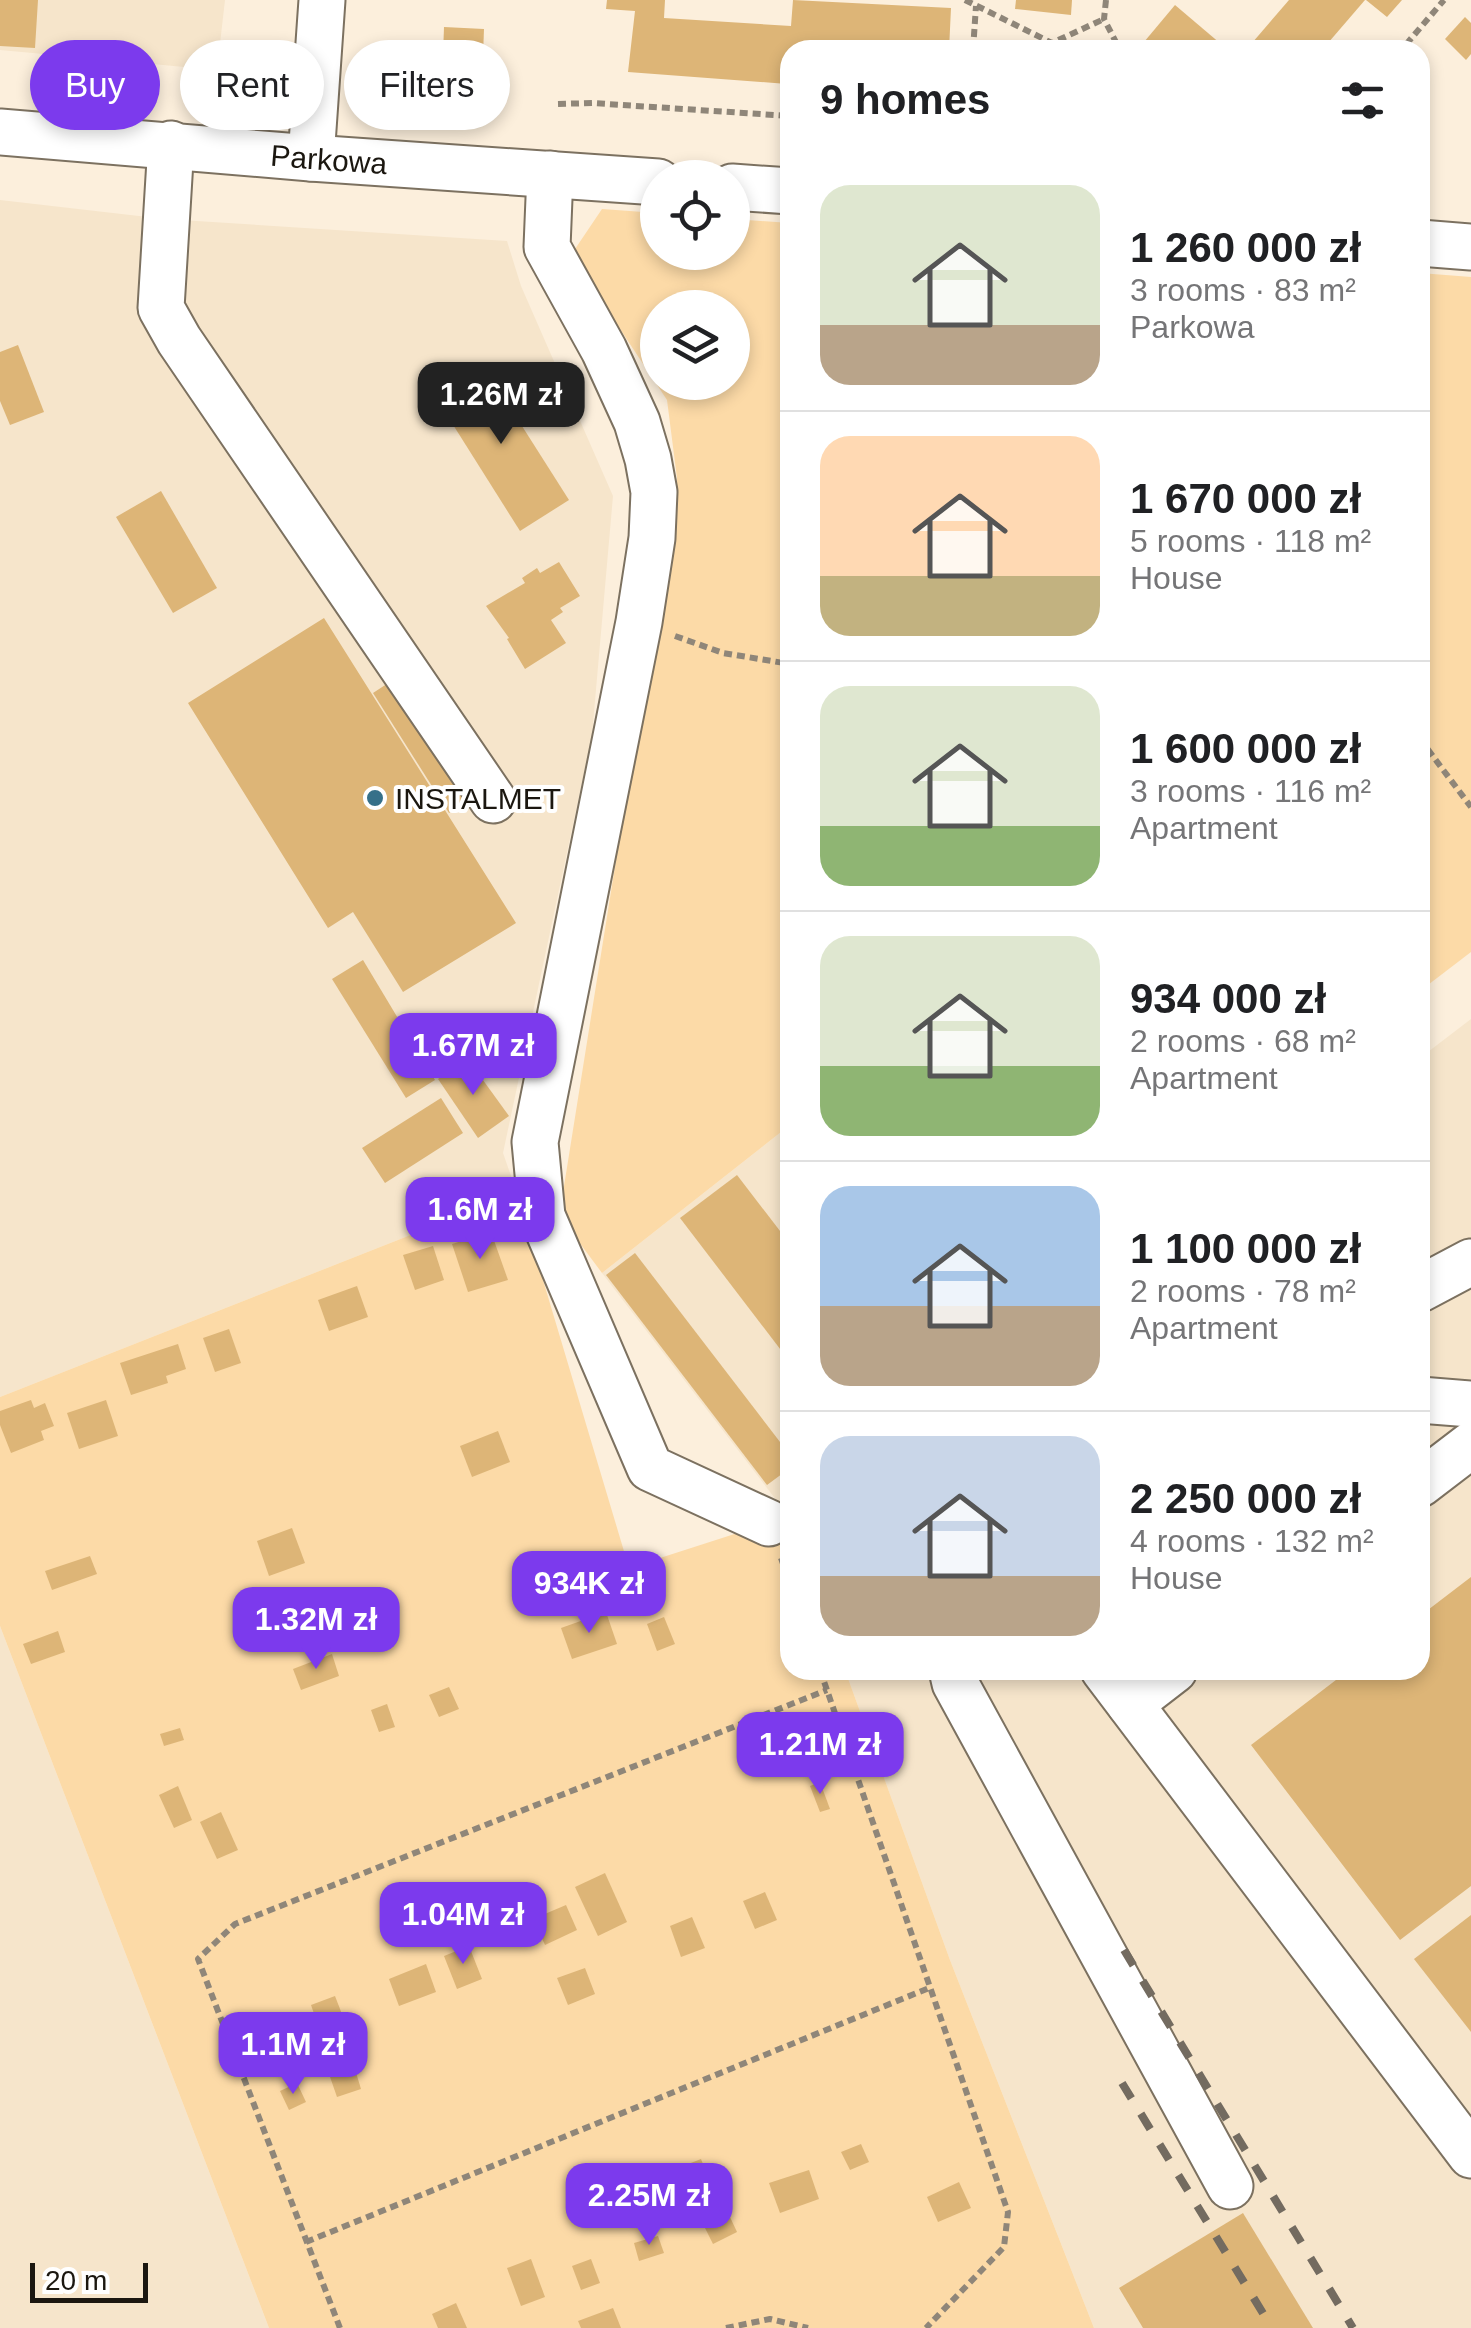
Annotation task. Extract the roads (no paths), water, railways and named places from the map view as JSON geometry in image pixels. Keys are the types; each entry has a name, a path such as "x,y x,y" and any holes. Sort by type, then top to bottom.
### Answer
{"street":[{"path":"311,158 322,0"},
{"name":"Parkowa","path":"0,132 640,181"},
{"path":"171,144 162,308 179,340 494,800"},
{"path":"550,174 547,248 604,350 638,422 654,492 652,538 639,622 535,1142 542,1216 650,1468 768,1524"},
{"path":"750,188 780,190"},
{"path":"1430,244 1471,248"},
{"path":"1430,1284 1471,1262"},
{"path":"1430,1401 1471,1404"},
{"path":"1430,1476 1471,1445"},
{"path":"954,1680 1230,2186"},
{"path":"1117,1687 1471,2155"}],"railway":[{"path":"1124,1950 1353,2328"},
{"path":"1122,2083 1272,2328"}],"place":[{"name":"INSTALMET","path":"375,798"}]}
